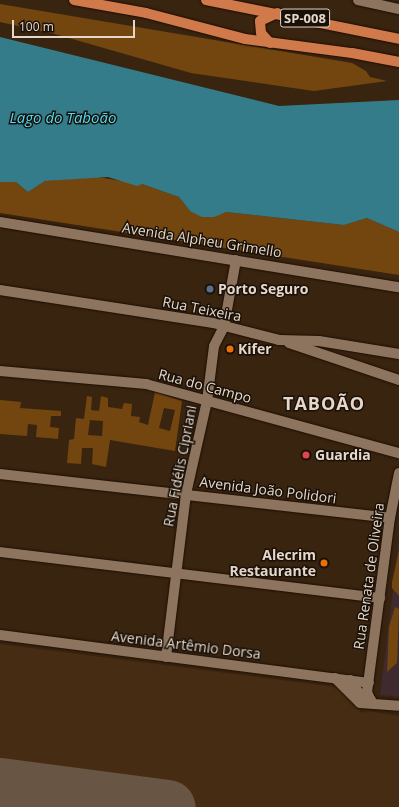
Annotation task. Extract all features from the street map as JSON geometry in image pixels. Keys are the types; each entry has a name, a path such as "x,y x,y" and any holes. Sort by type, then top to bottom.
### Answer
{"main road":[{"name":"SP-008","path":"74,0 146,13 245,39 352,53 399,62"},
{"name":"SP-008","path":"209,0 279,13 399,39"},
{"path":"270,43 261,33 260,21 279,13"}],"street":[{"path":"358,0 399,10"},
{"name":"Avenida Alpheu Grimello","path":"0,222 399,287"},
{"name":"Rua Fidélis Cipriani","path":"166,657 175,572 186,494 207,401 214,346 224,326 236,260"},
{"name":"Rua Teixeira","path":"0,290 224,326 279,340 319,341 399,354"},
{"path":"279,340 399,380"},
{"name":"Rua do Campo","path":"0,371 128,381 399,453"},
{"name":"Rua Renata de Oliveira","path":"373,701 367,692 390,518 399,473"},
{"name":"Avenida João Polidori","path":"0,474 390,518"},
{"path":"0,552 380,598"},
{"name":"Avenida Artêmio Dorsa","path":"0,635 369,683"},
{"path":"335,678 356,702 373,701 399,706"},
{"path":"350,680 359,693 373,701"}],"shaded area":[{"path":"0,4 352,63 366,71 370,77 387,81 314,91 191,73 55,34 0,22"},
{"path":"97,177 142,184 179,197 190,211 218,214 226,212 344,225 367,218 399,232 399,275 0,213 0,182 16,182 28,192 45,181"},
{"path":"155,392 182,401 175,451 110,440 106,467 92,464 93,448 82,448 81,464 67,463 69,440 74,439 76,418 84,419 87,396 92,397 91,410 99,411 101,396 108,398 108,407 122,409 124,403 132,404 131,416 140,417 139,422 148,425","holes":["164,408 175,410 170,431 159,428","90,420 103,421 102,436 88,435"]},
{"path":"0,400 21,402 20,408 61,411 61,416 51,416 50,427 59,428 58,439 36,437 37,425 28,424 27,436 0,434"},
{"path":"399,541 399,697 380,695"},
{"path":"399,550 399,596 392,588 392,582"},
{"path":"395,607 399,609 397,663 387,672 389,627"},
{"path":"0,644 337,687 362,713 368,711 399,716 399,807 0,807"}],"water":[{"name":"Lago do Taboão","path":"0,37 279,106 399,100 399,232 367,218 344,225 226,212 214,217 202,217 190,211 179,197 142,184 137,186 108,177 45,181 28,192 16,182 0,182"}],"runway":[{"path":"0,785 168,807"}],"place":[{"name":"Porto Seguro","path":"210,289"},
{"name":"Kifer","path":"230,349"},
{"name":"Guardia","path":"306,455"},
{"name":"Alecrim Restaurante","path":"324,563"}],"district":[{"name":"TABOÃO","path":"324,403"}]}
